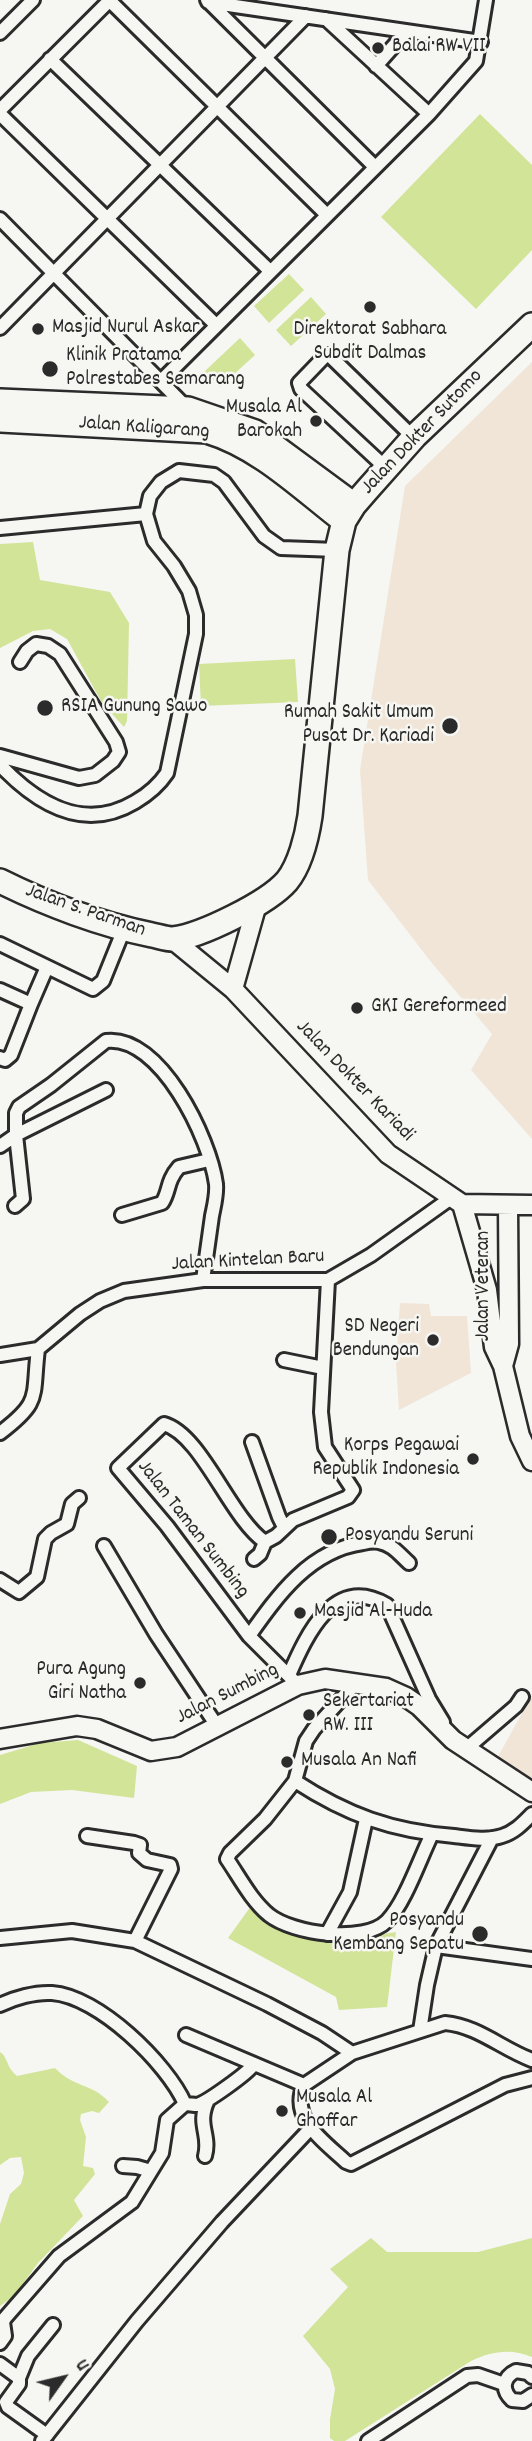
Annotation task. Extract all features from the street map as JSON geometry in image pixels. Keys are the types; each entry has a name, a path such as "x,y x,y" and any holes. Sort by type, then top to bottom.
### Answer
{"highway":[{"name":"Jalan Dokter Sutomo","path":"172,939 216,926 257,904 287,881 306,842 337,550 349,513 414,438 532,325"},
{"name":"Jalan Kaligarang","path":"0,401 53,412 207,431 227,437 254,451 349,513"},
{"name":"Jalan Kaligarang","path":"0,420 53,412 188,409 255,432 349,513"},
{"name":"Jalan S. Parman","path":"0,881 51,904 124,929 172,939"}],"main road":[{"path":"233,989 257,904"},
{"name":"Jalan Dokter Kariadi","path":"172,939 233,989 378,1145 456,1201"},
{"path":"456,1201 532,1205"},
{"name":"Jalan Veteran","path":"456,1201 487,1290 494,1347 503,1366 520,1436 532,1461"},
{"name":"Jalan Veteran","path":"503,1366 509,1344 508,1205"},
{"name":"Jalan Sumbing","path":"0,1739 77,1726 97,1730 151,1751 177,1747 293,1680 325,1679 386,1688 406,1697 460,1745 532,1792"}],"street":[{"path":"0,33 33,0"},
{"path":"216,326 0,112 50,60 110,0 326,214"},
{"path":"161,381 429,114 476,61 486,0"},
{"path":"208,1 481,42"},
{"path":"208,1 375,167"},
{"path":"1,326 306,16"},
{"path":"326,19 429,114"},
{"path":"376,66 407,31"},
{"path":"50,60 270,271"},
{"path":"0,219 188,409"},
{"path":"386,468 301,389 299,383 329,355 414,438"},
{"path":"0,765 43,802 62,811 81,814 102,814 123,809 162,782 167,773 196,634 196,615 189,591 154,541 146,514 150,496 162,482 179,471 214,475 224,482 264,536 281,548 337,550"},
{"path":"0,528 146,514"},
{"path":"0,756 79,778 95,775 113,761 119,752 116,742 60,654 47,646 36,644 20,662"},
{"path":"0,944 93,989 103,981 124,929"},
{"path":"0,1058 5,1060 11,1055 47,967"},
{"path":"0,990 31,1004"},
{"path":"15,1206 23,1199 16,1135 16,1114 19,1107 106,1041 116,1040 139,1048 168,1077 198,1129 216,1184 203,1280"},
{"path":"0,1146 16,1135 106,1090"},
{"path":"122,1215 162,1203 165,1200 167,1184 179,1167 209,1160"},
{"name":"Jalan Kintelan Baru","path":"38,1349 80,1314 100,1301 124,1292 203,1280 328,1280 456,1201"},
{"path":"254,1559 265,1542 276,1536 284,1527 303,1515 348,1497 353,1490 325,1447 321,1412 328,1280"},
{"path":"0,1355 38,1349 35,1392 31,1404 24,1415 0,1433"},
{"path":"284,1360 323,1368"},
{"name":"Jalan Taman Sumbing","path":"265,1542 257,1536 186,1436 174,1427 164,1424 118,1468 167,1526 249,1636 293,1680"},
{"path":"252,1442 284,1527"},
{"path":"0,1580 14,1591 19,1592 28,1587 37,1577 45,1539 67,1524 72,1504 79,1498"},
{"path":"249,1636 280,1593 329,1552 347,1545 378,1541 391,1546 409,1563"},
{"path":"104,1546 156,1634 217,1726"},
{"path":"293,1680 300,1649 331,1606 348,1596 365,1595 387,1605 429,1699 460,1745 516,1706 522,1697"},
{"path":"356,1683 306,1741 295,1781 265,1819 230,1853 228,1859 256,1902 271,1917 292,1927 327,1934 352,1934 382,1926 389,1920 432,1835"},
{"path":"295,1781 324,1800 366,1819 432,1835 492,1838 515,1830 532,1814"},
{"path":"327,1934 350,1892 366,1819"},
{"path":"87,1836 140,1845 139,1853 147,1860 170,1865 171,1869 135,1941"},
{"path":"420,2031 436,1947 492,1838"},
{"path":"0,1938 72,1931 135,1941 267,2004 322,2033 352,2053"},
{"path":"436,1947 532,1959"},
{"path":"0,2005 13,1999 53,1993 90,2005 141,2044 180,2092 185,2104"},
{"path":"532,2060 460,2025 445,2023 352,2053 304,2085 301,2092 304,2121 346,2162 356,2163 505,2085 532,2078"},
{"path":"186,2035 304,2085"},
{"path":"0,2343 5,2336 5,2318 59,2256 132,2202 162,2153 167,2120 185,2104 197,2105 208,2100 244,2075 253,2065"},
{"path":"205,2157 206,2139 202,2117 208,2100"},
{"path":"53,2325 28,2356 9,2370 19,2384 6,2402 8,2407 44,2438 137,2321 222,2222 310,2129"},
{"path":"123,2166 137,2166 151,2171"},
{"path":"532,2377 522,2371 516,2371 506,2378 504,2384 512,2400 523,2401 532,2395"},
{"path":"368,2441 467,2376 478,2375 504,2384"}],"shaded area":[{"name":"Rumah Sakit Umum Pusat Dr. Kariadi","path":"532,362 532,1139 471,1070 492,1034 431,962 368,880 360,770 405,486"},
{"name":"SD Negeri Bendungan","path":"400,1303 429,1304 431,1316 467,1316 471,1373 399,1410 396,1363"},
{"path":"532,1695 532,1778 495,1762"}],"green space":[{"path":"480,114 532,165 532,250 476,309 381,217"},
{"path":"289,274 304,290 269,323 254,306"},
{"path":"311,297 326,314 291,346 276,330"},
{"path":"240,338 255,355 220,387 205,371"},
{"path":"33,542 40,580 110,592 129,623 127,721 124,727 102,703 67,639 50,629 33,631 0,648 0,544"},
{"path":"295,659 298,702 201,706 199,664"},
{"path":"78,1740 137,1766 134,1798 72,1790 31,1792 0,1804 0,1755 40,1743"},
{"path":"251,1906 295,1933 365,1937 396,1932 387,2007 339,2010 336,1997 228,1938"},
{"path":"0,2052 17,2076 55,2068 69,2079 96,2091 109,2102 99,2113 92,2111 81,2114 80,2120 86,2137 83,2166 93,2168 95,2174 74,2200 83,2216 38,2263 14,2296 0,2306 0,2224 10,2194 21,2184 24,2173 21,2157 10,2158 0,2165"},
{"path":"371,2238 387,2252 478,2252 532,2238 532,2357 509,2352 494,2353 471,2361 345,2441 334,2441 330,2438 330,2419 335,2389 330,2369 303,2336 348,2287 330,2269"}],"place":[{"name":"Balai RW VII","path":"378,48"},
{"name":"Direktorat Sabhara Subdit Dalmas","path":"370,307"},
{"name":"Masjid Nurul Askar","path":"38,329"},
{"name":"Klinik Pratama Polrestabes Semarang","path":"50,369"},
{"name":"Musala Al Barokah","path":"316,421"},
{"name":"RSIA Gunung Sawo","path":"45,708"},
{"name":"Rumah Sakit Umum Pusat Dr. Kariadi","path":"450,726"},
{"name":"GKI Gereformeed","path":"357,1008"},
{"name":"SD Negeri Bendungan","path":"433,1340"},
{"name":"Korps Pegawai Republik Indonesia","path":"473,1459"},
{"name":"Posyandu Seruni","path":"329,1537"},
{"name":"Masjid Al-Huda","path":"300,1613"},
{"name":"Pura Agung Giri Natha","path":"140,1683"},
{"name":"Sekertariat RW. III","path":"309,1715"},
{"name":"Musala An Nafi","path":"287,1762"},
{"name":"Posyandu Kembang Sepatu","path":"480,1934"},
{"name":"Musala Al Ghoffar","path":"282,2111"}]}
